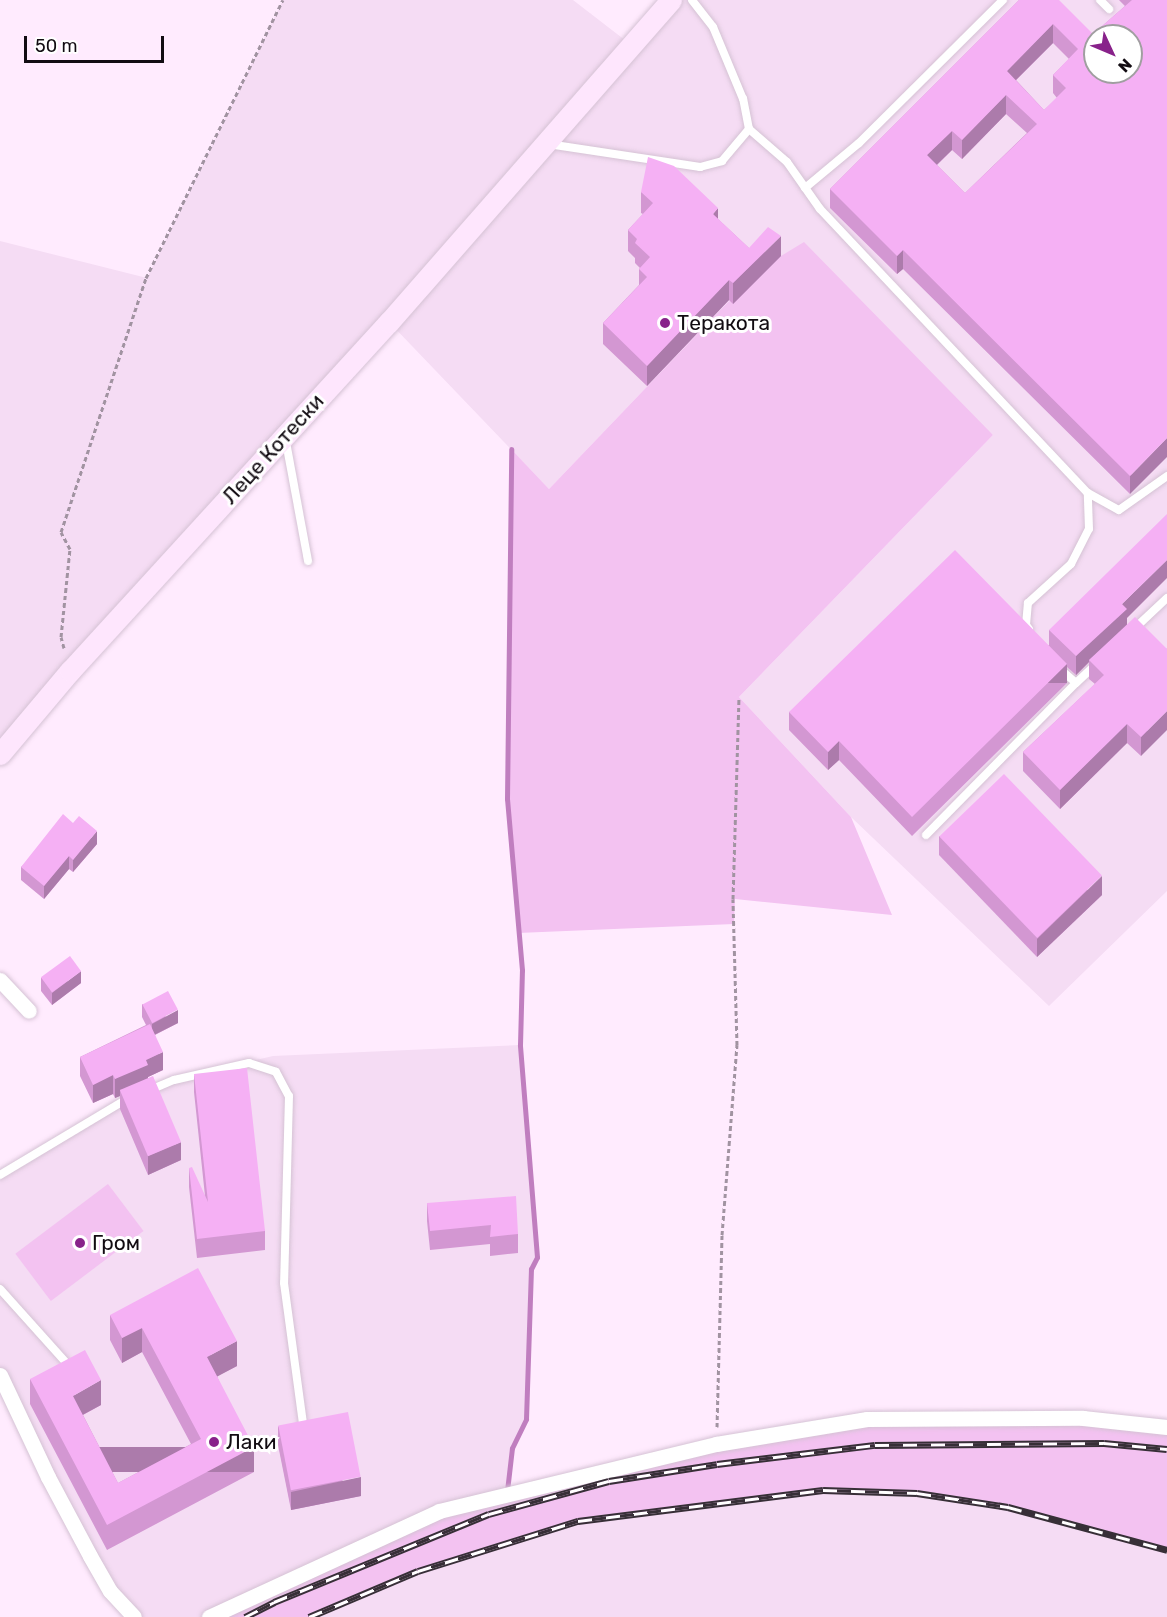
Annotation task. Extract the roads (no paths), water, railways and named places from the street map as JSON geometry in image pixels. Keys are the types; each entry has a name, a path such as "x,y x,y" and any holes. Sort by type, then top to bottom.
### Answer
{"main road":[{"name":"Леце Котески","path":"0,754 70,671 286,435 546,144 671,0"}],"street":[{"path":"0,980 29,1011"},
{"path":"0,1375 48,1477 90,1556 110,1591 134,1617"},
{"path":"209,1617 439,1511 716,1444 867,1419 1083,1418 1167,1427"}],"lane":[{"path":"692,0 712,27 733,70 743,99 749,129 787,162 820,209 1088,493 1119,510 1167,476"},
{"path":"806,188 859,143 1003,0"},
{"path":"1100,0 1109,9"},
{"path":"546,144 700,167 722,161 749,129"},
{"path":"286,435 286,453 308,561"},
{"path":"1035,641 1026,625 1028,603 1071,564 1089,529 1088,493"},
{"path":"1125,637 1167,598"},
{"path":"926,836 1101,660"},
{"path":"1054,663 1076,683"},
{"path":"0,1175 119,1102 174,1080 249,1063 276,1072 289,1096 284,1283 304,1432"},
{"path":"0,1288 74,1371"}],"waterway":[{"path":"507,1491 512,1448 526,1419 531,1269 537,1257 520,1045 522,970 507,799 511,449"}],"railway":[{"path":"245,1617 274,1602 489,1514 609,1481 717,1464 875,1445 1104,1443 1167,1449"},
{"path":"309,1617 418,1571 578,1521 823,1490 917,1493 1008,1507 1167,1550"}],"place":[{"name":"Теракота","path":"665,323"},
{"name":"Гром","path":"80,1243"},
{"name":"Лаки","path":"214,1442"}]}
